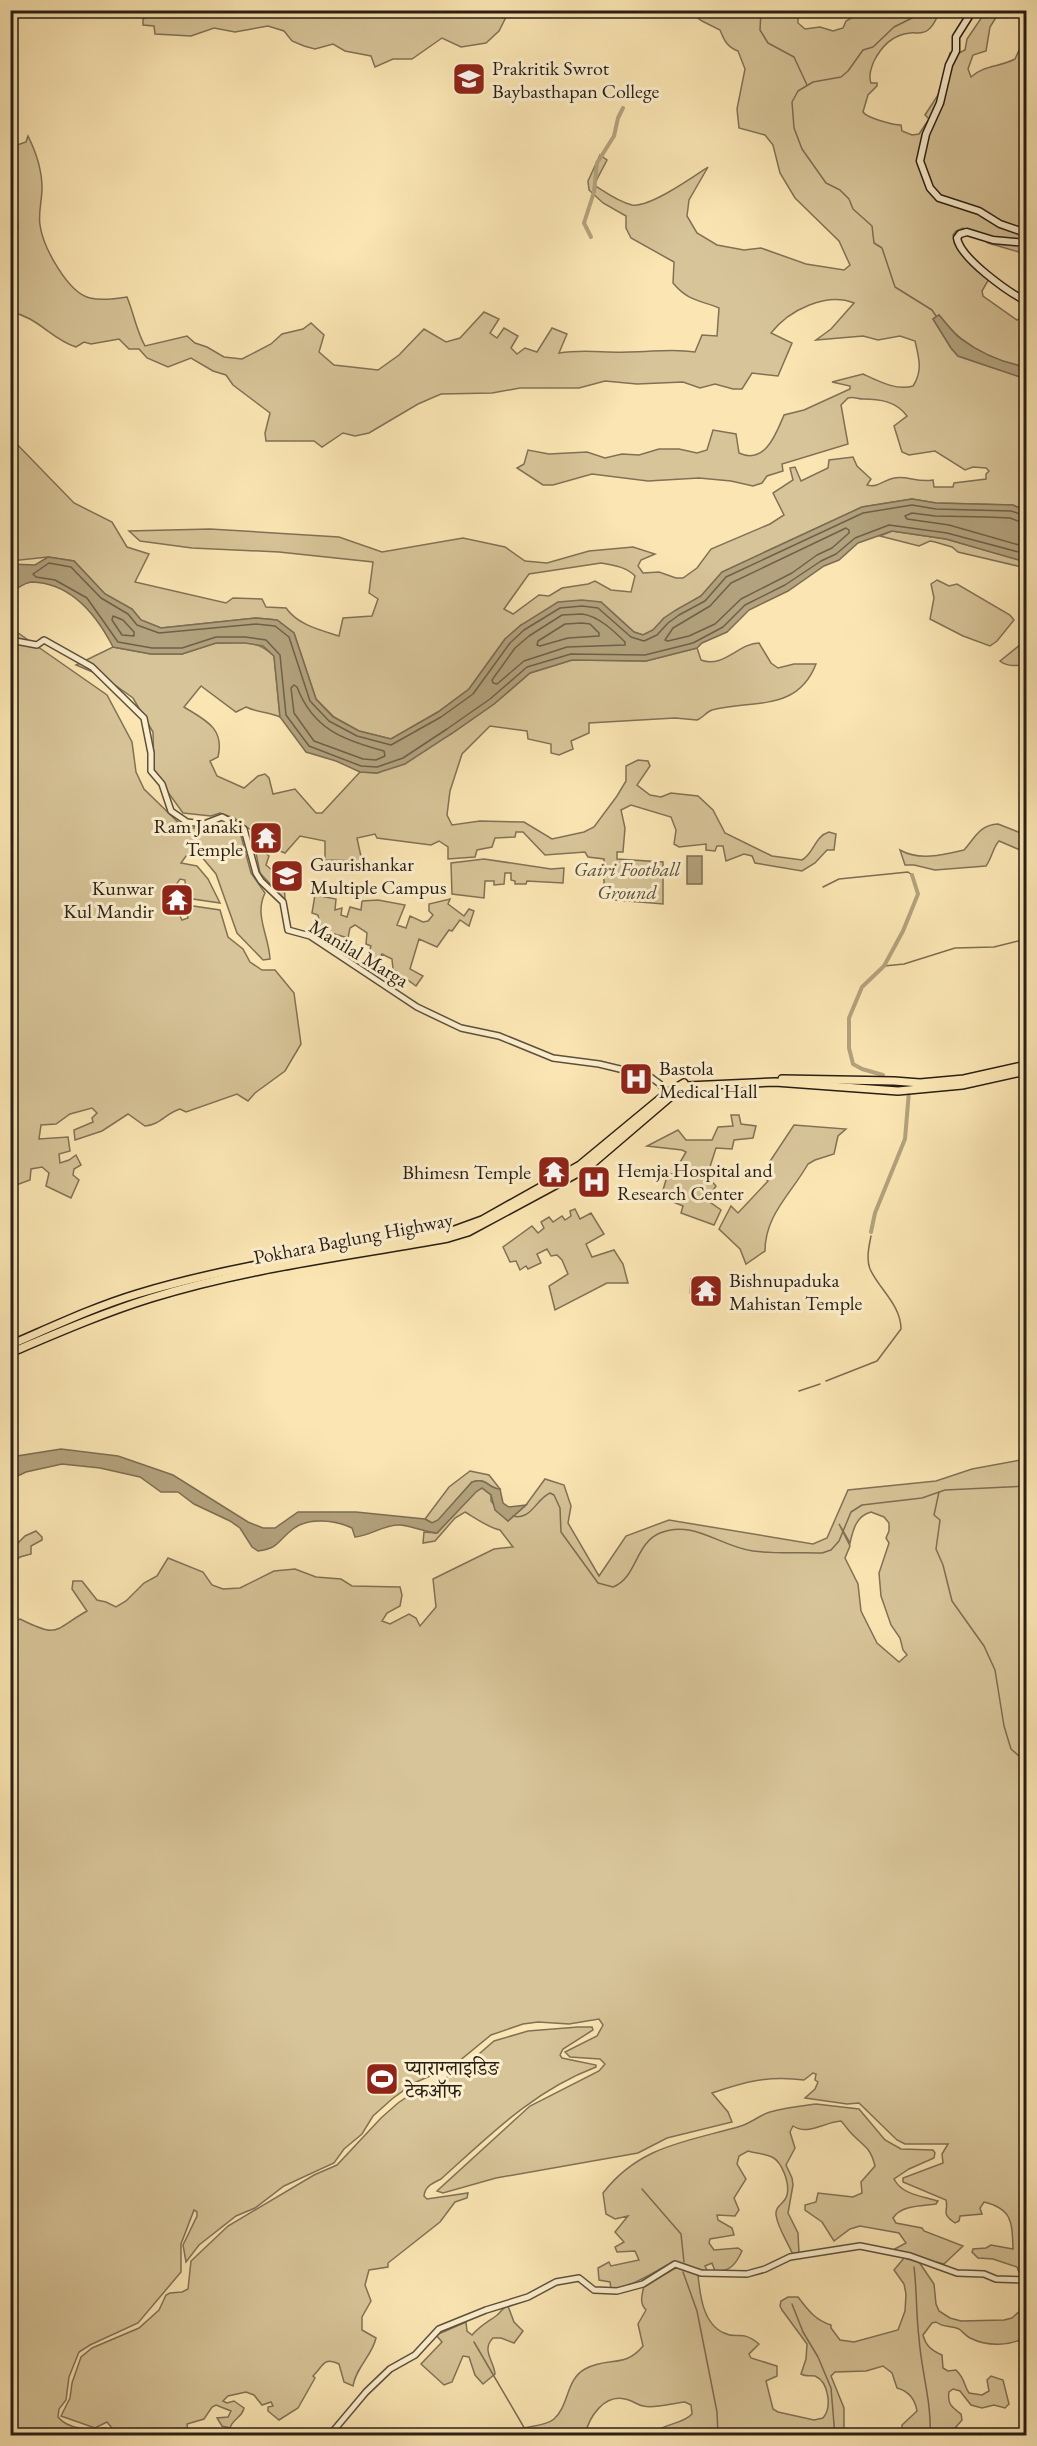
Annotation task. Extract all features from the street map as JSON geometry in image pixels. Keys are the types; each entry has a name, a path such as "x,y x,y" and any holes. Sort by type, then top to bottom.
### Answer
{"highway":[{"name":"Pokhara Baglung Highway","path":"10,1353 78,1323 153,1298 288,1266 456,1237 478,1228 616,1145 680,1084 695,1081 799,1078 928,1083 964,1079 1026,1065"},
{"name":"Pokhara Baglung Highway","path":"668,1095 687,1086 751,1083 907,1091 962,1085 1026,1071"},
{"name":"Pokhara Baglung Highway","path":"10,1345 139,1293 293,1258 463,1228 582,1167"},
{"path":"288,1266 293,1258"}],"main road":[{"path":"973,10 956,37 956,51 949,65 940,103 926,134 920,161 930,188 939,198 979,211 1000,224 1026,233"},
{"path":"1026,243 987,238 967,232 960,234 957,238 959,246 978,265 1026,301"}],"street":[{"name":"Manilal Marga","path":"10,640 37,645 45,640 92,667 130,703 144,718 151,753 151,771 162,784 171,811 187,822 204,824 222,817 244,829 256,873 283,902 288,930 310,936 417,1007 461,1028 500,1036 553,1058 649,1076 668,1095"},
{"path":"329,2436 344,2421 353,2405 366,2392 390,2369 415,2355 439,2329 486,2310 528,2298 563,2280 579,2278 594,2290 616,2291 643,2283 675,2264 701,2273 747,2274 765,2270 790,2257 860,2246 910,2256 957,2273 984,2274 996,2279 1026,2280"}],"green space":[{"path":"144,11 509,11 499,31 486,43 461,47 442,38 412,59 393,59 375,67 371,56 345,51 333,44 315,49 304,46 292,41 284,31 268,26 235,32 214,28 191,36 155,34 154,26 143,25 143,19 148,16"},
{"path":"688,11 798,11 798,23 805,29 820,27 833,31 843,28 846,21 857,15 855,11 940,11 934,24 926,32 904,34 888,42 874,61 870,72 871,83 877,83 877,86 868,95 863,112 880,121 901,125 902,131 912,135 919,134 929,119 925,115 938,95 950,53 957,54 965,50 967,39 986,11 1000,11 990,27 986,51 973,55 968,69 971,77 981,70 1015,59 1026,41 1026,254 988,243 980,235 963,228 953,235 961,253 989,279 982,291 983,296 1017,320 1022,317 1026,319 1026,367 984,353 959,337 939,315 933,319 958,356 1026,379 1026,416 1020,417 1026,430 1026,511 1013,505 936,503 912,499 862,507 722,572 701,596 664,618 653,630 643,635 634,632 601,602 521,625 505,639 469,689 438,712 391,739 359,731 334,717 316,699 294,633 277,620 256,618 161,628 141,620 132,609 105,594 74,561 48,557 11,561 10,437 74,503 112,522 127,547 149,554 135,582 226,603 233,598 262,599 266,607 286,608 303,623 339,636 343,618 372,616 378,599 369,593 373,562 279,552 192,548 140,541 129,531 210,529 339,537 382,552 463,538 505,547 525,561 547,563 589,551 633,547 655,554 641,560 638,566 643,573 659,572 683,578 697,568 711,549 770,524 784,515 773,493 793,480 790,468 795,467 801,481 828,468 829,460 853,457 857,466 871,479 867,485 871,486 899,477 922,481 933,480 934,487 953,487 954,483 986,479 989,471 986,468 973,467 965,470 935,451 909,455 902,452 894,426 907,416 903,411 887,402 852,397 841,405 848,444 782,464 783,471 767,476 762,483 753,486 699,478 648,481 592,474 553,485 543,485 517,468 524,464 528,450 549,454 587,452 605,458 622,454 639,455 659,449 679,449 697,453 707,450 713,430 736,434 739,453 748,456 756,455 763,451 773,439 784,415 804,410 850,389 850,386 832,382 863,374 894,386 913,386 919,370 915,341 900,336 878,340 863,336 816,340 831,329 854,303 843,300 809,305 788,317 771,333 792,343 778,376 752,373 742,389 715,384 700,388 683,382 637,384 605,381 579,388 520,388 492,393 441,394 418,404 369,433 355,436 343,433 322,447 314,441 266,441 265,433 270,413 233,385 226,375 213,371 191,358 168,367 147,358 139,349 129,349 119,339 91,344 84,342 76,347 59,339 29,318 11,312 11,248 13,249 18,227 16,207 11,204 11,152 16,150 17,145 26,142 28,136 40,167 42,188 40,225 51,256 65,279 82,294 99,299 127,297 145,346 187,336 195,343 224,357 242,359 271,344 282,334 303,329 311,323 324,335 319,352 334,365 378,370 399,355 424,329 446,342 460,338 484,312 499,319 490,333 497,338 504,328 518,336 511,348 517,354 525,348 537,352 552,328 567,334 559,353 671,350 695,352 702,335 717,336 719,308 694,299 678,289 673,283 674,262 631,238 626,228 626,216 603,203 589,190 588,181 600,155 607,160 594,185 632,205 640,205 660,197 708,167 689,200 687,216 697,233 717,245 744,250 761,248 806,264 844,270 850,265 839,241 795,198 780,173 773,145 765,135 739,128 737,109 745,69 738,51 726,43 720,30","holes":["601,563 624,568 632,573 635,576 631,592 611,590 595,581 562,588 549,596 539,595 513,614 504,609 529,574"]},
{"path":"892,531 946,539 1026,560 1026,568 958,552 952,547 935,542 930,541 919,546 880,536"},
{"path":"937,580 949,586 957,584 1010,615 1014,620 990,646 963,636 930,619 934,598 931,584"},
{"path":"11,628 107,695 132,742 136,772 144,789 184,828 206,828 218,824 240,832 251,873 265,893 261,917 270,959 263,960 237,933 216,874 201,856 186,856 181,863 197,866 208,879 220,903 186,898 185,880 180,879 174,888 170,911 177,910 182,920 188,918 186,905 220,910 228,937 243,949 250,962 262,970 275,970 294,993 301,1044 285,1071 255,1093 248,1101 237,1094 186,1112 180,1109 145,1126 128,1114 102,1131 75,1140 74,1130 93,1122 92,1118 97,1113 92,1108 70,1114 56,1124 41,1125 39,1139 68,1137 70,1151 59,1154 60,1163 76,1155 81,1165 74,1169 73,1175 79,1180 71,1198 46,1186 49,1173 42,1167 31,1169 30,1180 11,1187"},
{"path":"1026,636 1026,664 1017,666 1000,661 1021,644"},
{"name":"Gairi Football Ground","path":"216,643 254,644 274,656 280,717 246,707 236,712 201,686 184,707 206,721 216,732 219,739 218,757 210,761 217,776 244,788 258,776 265,774 269,778 273,794 295,789 316,813 322,813 360,772 378,773 451,734 494,704 530,673 572,660 646,661 697,648 701,660 717,661 752,644 759,643 771,663 778,668 794,664 816,664 808,680 785,697 757,704 712,710 697,720 675,718 589,723 589,733 571,741 573,749 559,755 551,753 551,744 528,739 527,731 490,726 462,754 450,791 447,815 452,825 480,821 524,822 552,839 584,832 594,827 617,796 626,781 626,766 638,760 648,761 650,766 637,785 650,795 661,797 671,793 698,796 713,810 725,833 772,856 802,860 821,837 829,832 836,834 834,850 827,850 815,863 802,871 755,863 752,856 744,854 726,861 723,846 717,846 715,851 706,850 706,844 679,847 674,844 676,830 671,817 631,805 621,810 625,828 623,852 617,852 617,859 663,862 663,904 604,899 604,859 588,857 585,852 545,855 523,832 516,832 515,837 495,838 492,847 477,850 475,857 448,859 448,847 439,841 431,845 377,838 375,834 357,838 362,861 325,860 325,841 300,836 285,853 280,851 281,845 274,843 265,846 255,833 234,818 220,813 211,816 183,813 154,773 153,732 133,698 102,676 76,665 113,647 151,654 182,654"},
{"path":"998,824 1026,835 1026,847 1020,850 999,841 986,866 935,870 905,865 900,850 923,856 964,850 982,830"},
{"path":"254,843 269,856 266,865 284,880 285,900 260,873"},
{"path":"484,859 551,869 564,868 563,883 527,881 526,884 515,884 515,881 511,880 511,873 505,873 504,884 494,885 494,881 485,881 484,898 452,894 451,863"},
{"path":"315,895 336,899 335,910 342,908 341,915 347,917 350,907 361,910 362,901 378,900 405,905 397,925 406,928 410,916 423,922 428,921 433,915 429,911 429,904 450,899 448,904 464,916 469,909 474,911 469,926 460,920 452,931 449,930 437,947 419,939 410,969 423,976 416,986 393,969 392,959 382,954 374,965 367,959 371,946 366,944 367,933 355,925 350,928 348,938 321,930 318,915 312,913"},
{"path":"731,1115 739,1115 741,1124 756,1126 753,1138 734,1140 732,1149 716,1148 707,1176 716,1186 707,1200 721,1210 714,1225 681,1213 683,1206 661,1197 668,1173 677,1175 679,1164 686,1152 647,1146 678,1130 686,1140 712,1140 718,1127 733,1126"},
{"path":"794,1125 846,1129 838,1136 834,1154 808,1164 780,1205 769,1226 765,1251 746,1264 740,1249 719,1229 731,1206 738,1213 768,1181 761,1175"},
{"path":"575,1209 580,1219 591,1213 604,1234 586,1244 592,1257 614,1250 623,1264 628,1283 607,1283 555,1310 549,1286 568,1274 562,1260 557,1255 551,1256 547,1249 537,1254 541,1263 528,1269 526,1266 520,1270 516,1261 510,1262 503,1247 532,1226 538,1233 544,1228 541,1222 549,1217 553,1222 562,1216 565,1220 571,1216 570,1211"},
{"path":"691,1279 713,1281 713,1291 717,1291 718,1300 707,1302 690,1293"},
{"path":"1026,1459 1026,2278 1020,2275 1017,2267 993,2259 978,2258 972,2252 973,2249 986,2248 991,2245 1013,2249 1009,2218 1001,2209 984,2202 980,2208 982,2214 960,2216 959,2221 955,2223 946,2214 946,2200 903,2182 903,2178 943,2163 942,2154 948,2144 905,2144 897,2140 859,2103 847,2104 805,2098 815,2089 818,2082 815,2080 816,2074 813,2073 804,2080 779,2078 757,2081 712,2093 728,2112 732,2122 667,2138 638,2153 496,2178 443,2193 437,2191 530,2106 599,2071 605,2064 600,2059 570,2057 565,2052 597,2036 603,2025 599,2019 569,2024 538,2022 523,2024 491,2035 453,2066 414,2083 373,2116 362,2134 344,2149 334,2163 284,2186 255,2208 236,2216 199,2245 186,2262 183,2245 197,2216 194,2210 181,2244 181,2272 138,2323 79,2352 69,2377 66,2400 59,2409 58,2417 74,2427 106,2428 103,2436 11,2436 12,1623 20,1619 43,1629 56,1630 87,1611 72,1589 73,1581 82,1581 97,1600 116,1607 126,1601 144,1583 157,1576 168,1558 203,1572 212,1585 223,1589 240,1588 274,1571 295,1569 316,1577 341,1579 352,1586 400,1587 402,1595 400,1606 387,1613 382,1621 390,1624 409,1614 416,1618 420,1626 436,1607 433,1579 494,1549 513,1547 500,1530 465,1512 455,1518 435,1541 423,1543 424,1532 437,1533 476,1491 482,1488 491,1495 491,1501 508,1521 526,1505 545,1479 564,1485 571,1506 568,1523 599,1576 626,1536 669,1520 813,1544 827,1538 848,1490 936,1481 972,1469","holes":["871,1512 884,1517 889,1523 886,1538 889,1543 879,1573 881,1596 891,1625 900,1638 907,1655 899,1662 877,1643 861,1611 858,1584 845,1558 850,1546 839,1524 850,1543 854,1529 862,1517"]},
{"path":"470,1471 489,1475 500,1489 482,1481 472,1482 438,1521 432,1523 425,1519 449,1487"},
{"path":"36,1531 42,1540 31,1546 31,1554 20,1557 11,1566 11,1550 25,1536"},
{"path":"592,2027 593,2030 563,2049 560,2055 562,2058 596,2065 596,2067 552,2088 532,2101 441,2179 430,2185 424,2196 427,2199 468,2193 467,2198 455,2202 440,2222 388,2263 388,2267 369,2270 365,2285 371,2301 362,2317 362,2330 376,2338 357,2373 353,2386 344,2382 339,2364 326,2362 313,2376 315,2378 298,2408 279,2420 268,2411 268,2407 273,2406 271,2402 262,2405 254,2395 246,2392 228,2396 223,2401 227,2403 234,2401 244,2408 230,2428 222,2426 217,2418 228,2417 231,2411 216,2405 204,2419 187,2424 188,2431 192,2435 106,2435 112,2428 107,2422 95,2428 61,2416 70,2398 72,2383 81,2357 92,2348 139,2328 159,2310 166,2295 188,2289 191,2261 228,2226 314,2175 337,2165 398,2103 420,2088 439,2082 464,2067 494,2041 528,2031"},
{"path":"816,2104 859,2109 885,2140 901,2149 933,2150 934,2158 909,2169 894,2179 907,2192 938,2201 936,2204 906,2208 893,2218 896,2223 922,2228 924,2231 963,2246 944,2264 891,2251 906,2243 899,2233 860,2226 850,2229 834,2241 822,2222 805,2210 805,2205 816,2202 818,2193 853,2197 862,2193 861,2182 875,2166 869,2150 841,2121 804,2130 793,2126 790,2132 795,2148 786,2165 793,2185 788,2213 798,2233 799,2253 793,2255 776,2215 788,2190 782,2168 772,2157 748,2151 739,2156 737,2164 746,2179 734,2198 739,2210 735,2216 717,2215 718,2220 732,2228 734,2235 710,2239 709,2243 714,2250 738,2248 742,2251 732,2266 725,2270 715,2271 712,2263 705,2266 708,2272 702,2272 674,2262 636,2282 611,2289 610,2282 599,2280 598,2268 609,2262 611,2266 639,2260 635,2251 617,2252 615,2247 624,2242 615,2232 628,2216 615,2219 606,2214 603,2193 617,2177 649,2155 666,2148 741,2126 770,2112"},
{"path":"904,2258 919,2262 934,2284 939,2311 950,2318 961,2321 1004,2320 1012,2318 1022,2309 1026,2310 1026,2337 1013,2342 984,2343 970,2338 959,2329 936,2322 932,2323 923,2335 930,2347 942,2355 943,2368 948,2371 956,2370 969,2393 982,2395 989,2391 987,2380 991,2376 1003,2380 1009,2404 1005,2408 994,2405 982,2408 971,2405 960,2391 953,2389 949,2392 950,2402 961,2414 962,2420 949,2435 902,2435 902,2425 917,2411 916,2407 908,2393 897,2388 892,2373 883,2366 866,2371 835,2372 831,2376 844,2408 844,2429 847,2435 651,2435 688,2418 692,2414 691,2405 685,2402 648,2407 617,2398 604,2403 599,2408 590,2421 585,2435 519,2436 519,2429 551,2421 559,2414 574,2379 579,2373 594,2365 623,2360 643,2346 638,2324 646,2310 642,2302 644,2286 677,2267 698,2275 704,2308 711,2323 717,2329 729,2335 744,2336 753,2340 759,2344 749,2354 751,2358 777,2366 777,2376 766,2381 773,2409 814,2420 823,2418 828,2408 826,2389 820,2379 815,2376 801,2374 806,2359 807,2344 782,2310 781,2301 788,2297 798,2297 816,2317 831,2325 840,2340 854,2342 898,2330 905,2311 906,2294 904,2284 894,2270"},
{"path":"508,2306 514,2322 523,2331 514,2343 501,2338 493,2338 488,2351 495,2374 483,2384 475,2375 469,2357 463,2356 452,2382 444,2385 421,2364 442,2342 436,2335 466,2322 467,2331 472,2335"}],"water":[{"path":"939,315 958,337 976,349 1001,360 1026,367 1026,379 958,356 933,319"},
{"path":"912,499 936,503 1013,505 1026,511 1026,560 946,539 892,531 858,543 839,560 824,566 788,591 749,610 727,632 702,643 697,648 646,661 572,660 530,673 494,704 451,734 405,764 377,773 360,772 336,761 306,752 280,717 274,656 263,646 245,643 216,643 182,654 151,654 113,647 91,613 71,595 59,588 29,582 11,592 11,564 35,565 48,557 74,561 105,594 132,609 141,620 161,628 256,618 277,620 294,633 316,699 333,717 359,731 391,739 438,712 469,689 505,639 521,625 558,602 582,600 601,602 634,632 643,635 653,630 664,618 701,596 722,572 862,507"},
{"path":"687,856 702,856 702,884 687,884"},
{"path":"61,1449 118,1456 173,1475 248,1522 263,1528 275,1528 298,1512 356,1512 425,1519 432,1523 438,1520 472,1482 478,1481 500,1489 503,1503 509,1507 526,1505 508,1521 495,1510 491,1495 482,1488 437,1533 394,1525 355,1537 352,1528 345,1525 314,1521 299,1525 275,1546 258,1551 252,1547 240,1528 230,1521 194,1504 178,1492 161,1492 140,1477 100,1468 62,1464 26,1472 11,1479 11,1457"}],"waterway":[{"path":"761,10 760,30 768,43 794,57 807,85"},
{"path":"918,10 914,17 894,27 873,47 863,50 841,77 813,82 798,91 792,102 794,128 802,149 826,183 840,190 849,199 853,209 872,226 874,243 882,248 895,287 932,310 936,316"},
{"path":"591,237 584,223 594,192 597,163 614,136 623,108"},
{"path":"823,887 839,879 908,872 912,875"},
{"path":"883,1075 853,1064 849,1048 849,1018 862,987 884,966 903,931 918,894 912,875"},
{"path":"884,966 904,964 955,948 994,947 1026,939"},
{"path":"871,1232 875,1213 905,1139 909,1091"},
{"path":"826,1381 877,1361 901,1329 894,1305 870,1269 868,1257 871,1236"},
{"path":"799,1391 820,1384"},
{"path":"513,1516 519,1517 529,1513 545,1496 550,1493 554,1495 560,1508 561,1532 598,1583 613,1587 627,1576 645,1544 660,1533 672,1530 695,1531 741,1549 753,1551 822,1553 831,1550 839,1541 851,1512 862,1505 922,1498 945,1490 1026,1486"},
{"path":"939,1492 934,1515 940,1520 936,1549 943,1565 952,1601 984,1646 995,1670 1004,1726 1011,1749 1026,1762"},
{"path":"642,2189 681,2234 684,2262"},
{"path":"914,2267 918,2329 930,2436"},
{"path":"683,2272 697,2311 717,2412 718,2436"},
{"path":"792,2304 803,2332 818,2357 831,2388 835,2436"},
{"path":"474,2342 529,2436"}],"place":[{"name":"Prakritik Swrot Baybasthapan College","path":"469,79"},
{"name":"Ram Janaki Temple","path":"266,838"},
{"name":"Gaurishankar Multiple Campus","path":"287,876"},
{"name":"Kunwar Kul Mandir","path":"177,900"},
{"name":"Bastola Medical Hall","path":"636,1079"},
{"name":"Bhimesn Temple","path":"554,1172"},
{"name":"Hemja Hospital and Research Center","path":"594,1182"},
{"name":"Bishnupaduka Mahistan Temple","path":"706,1291"},
{"name":"प्याराग्लाइडिङ टेकऑफ","path":"382,2079"}]}
